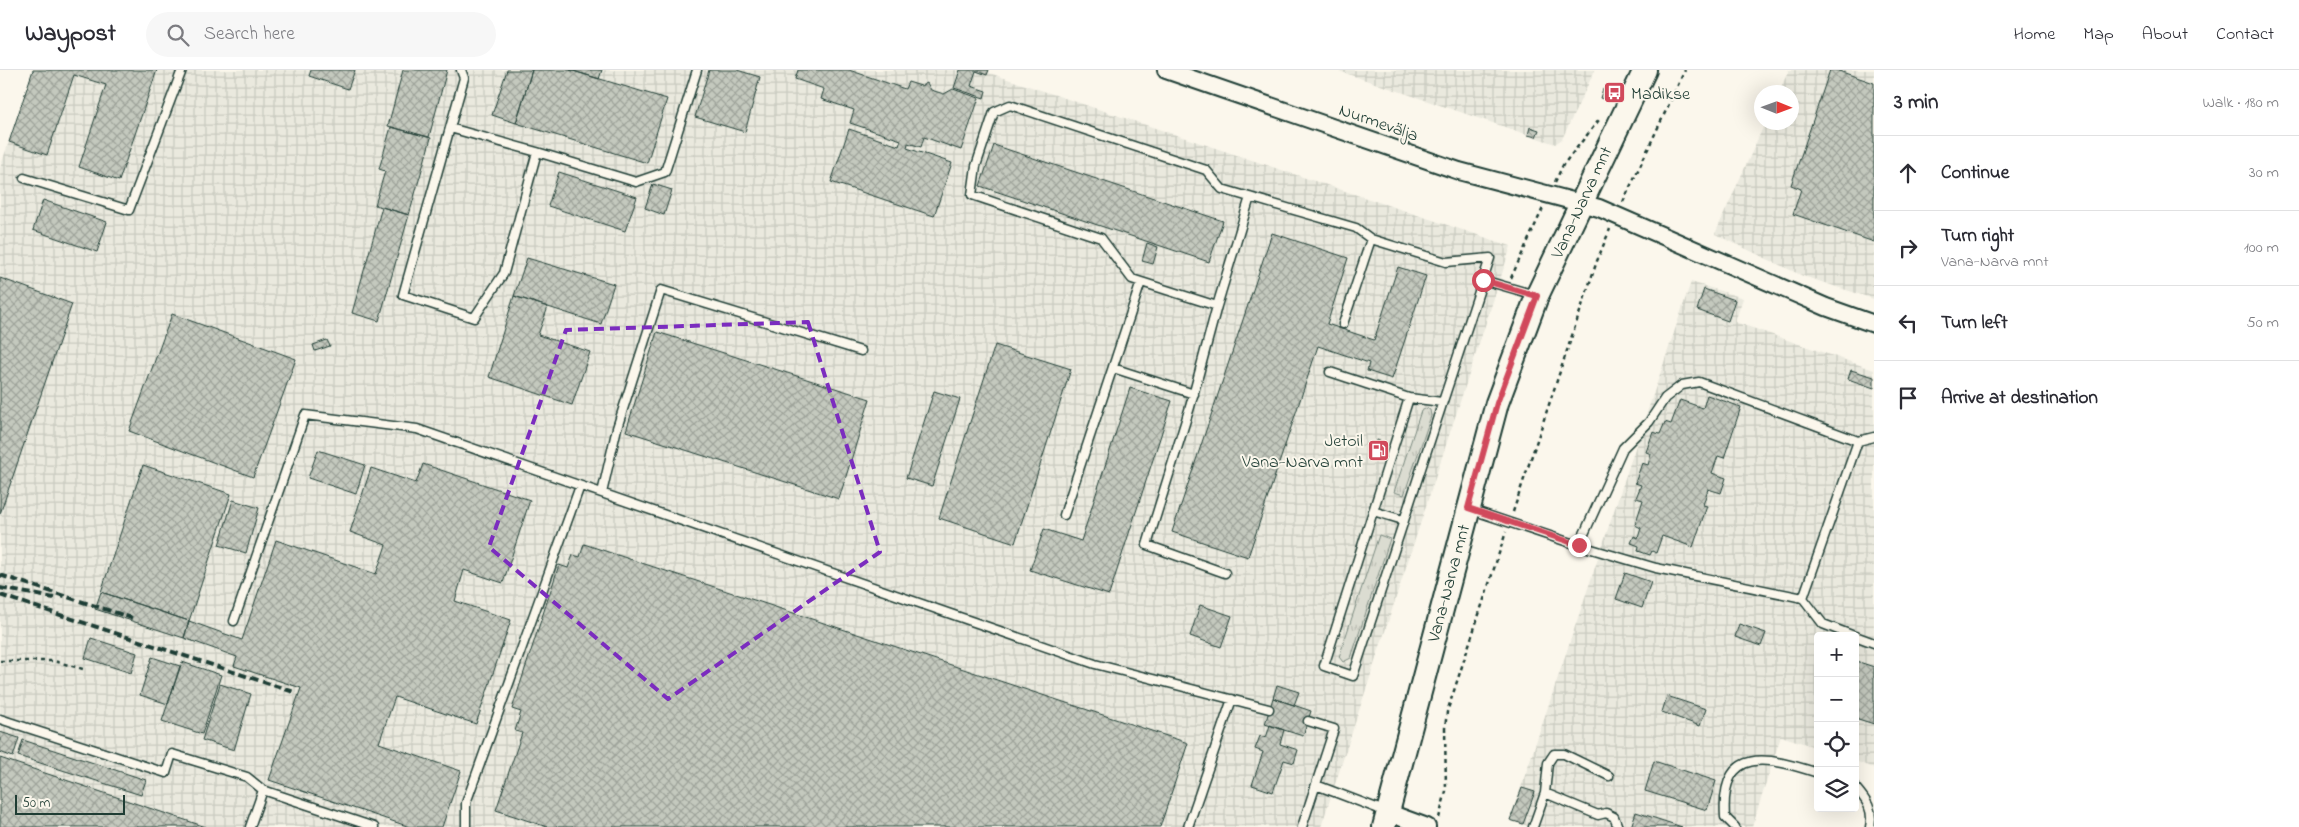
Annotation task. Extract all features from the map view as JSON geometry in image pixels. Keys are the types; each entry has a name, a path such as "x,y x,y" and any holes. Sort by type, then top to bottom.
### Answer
{"main road":[{"name":"Vana-Narva mnt","path":"1386,820 1497,403 1537,296 1645,70"}],"street":[{"name":"Nurmevälja","path":"1166,70 1460,170 1582,202"},
{"path":"1582,202 1826,307 1874,324"},
{"path":"1386,820 1427,827"}],"lane":[{"path":"24,178 129,210 182,70"},
{"path":"461,70 464,78 403,295 474,318 504,273 537,152"},
{"path":"450,128 636,182 665,172 697,70"},
{"path":"1217,306 1132,279 1101,238 972,195 976,166 994,112 1010,105 1206,170 1222,189 1356,228 1371,240 1446,262 1490,258 1353,676 1324,666 1409,398"},
{"path":"1225,573 1147,545 1194,394 1217,306 1250,197"},
{"path":"1343,324 1371,240"},
{"path":"1483,280 1537,296"},
{"path":"1064,515 1141,282"},
{"path":"602,493 616,428 661,290 861,351"},
{"path":"1113,368 1194,394"},
{"path":"1330,372 1409,398 1442,402"},
{"path":"1579,545 1623,448 1649,422 1665,398 1682,385 1699,382 1858,441 1874,437"},
{"path":"234,621 305,415 417,429 1095,664 1269,709"},
{"path":"1803,598 1858,441"},
{"path":"466,827 466,803 580,486"},
{"path":"1468,508 1656,568 1803,598 1823,624 1844,632"},
{"path":"1373,511 1404,520"},
{"path":"1859,637 1874,643"},
{"path":"1188,827 1232,700"},
{"path":"0,719 166,773 172,754 247,776 263,790 374,827"},
{"path":"1302,827 1334,729 1308,721"},
{"path":"1532,827 1545,793 1548,763 1554,754 1564,754 1609,776"},
{"path":"1735,827 1724,817 1723,796 1731,772 1750,760 1784,762 1814,772"},
{"path":"1316,785 1386,820"},
{"path":"250,827 263,790"},
{"path":"1859,792 1869,803 1872,819 1870,827"},
{"path":"1545,793 1598,815 1606,813 1614,817 1618,827"}],"path":[{"path":"1437,827 1446,791 1445,728 1447,712 1597,261 1616,215 1685,70"},
{"path":"1507,287 1563,165 1604,115"},
{"path":"0,661 54,661 84,669"}],"highlighted area":[{"path":"808,322 880,552 668,699 489,547 566,330"}],"shaded area":[{"path":"33,70 980,70 1511,246 1321,827 0,827 0,168"},
{"path":"1336,70 1595,70 1562,139 1555,144"},
{"path":"1789,70 1874,70 1874,299 1803,276 1715,234 1762,130 1799,130 1799,85 1782,85"},
{"path":"1691,282 1743,298 1735,322 1874,370 1874,768 1859,762 1859,632 1814,632 1814,747 1781,736 1752,827 1531,827 1510,820"}],"green space":[{"path":"1427,408 1430,410 1431,416 1404,495 1394,492 1421,411"},
{"path":"1379,535 1390,539 1351,658 1343,662 1339,657"}],"building":[{"path":"33,70 157,70 119,181 79,167 106,85 74,75 47,155 9,142"},
{"path":"311,70 355,70 348,89 309,76"},
{"path":"403,70 447,70 429,137 388,126"},
{"path":"507,70 532,70 516,123 492,115"},
{"path":"532,70 570,70 667,99 647,163 516,123"},
{"path":"570,70 602,70 599,79"},
{"path":"709,70 737,70 760,77 745,132 695,117"},
{"path":"798,70 849,70 905,89 908,82 921,86 927,83 931,90 944,94 953,89 979,98 961,150 924,137 921,147 908,143 907,148 952,163 934,216 831,182 849,129 899,146 901,140 850,123 854,110 821,99 824,89 795,79"},
{"path":"960,70 989,70 987,75 976,71 971,86 986,91 984,98 954,88"},
{"path":"1830,70 1836,70 1874,83 1874,242 1793,214 1801,189 1791,185"},
{"path":"1603,89 1607,91 1603,99 1600,98"},
{"path":"391,127 431,138 409,215 375,205 385,171 379,169"},
{"path":"1530,127 1539,130 1536,137 1528,135"},
{"path":"994,145 1223,221 1209,262 980,186"},
{"path":"559,172 637,197 625,231 548,206"},
{"path":"653,184 672,190 664,215 645,208"},
{"path":"43,200 107,222 97,252 33,230"},
{"path":"382,207 409,215 379,321 352,313"},
{"path":"1272,233 1348,258 1327,324 1374,340 1398,267 1426,276 1392,379 1367,371 1369,363 1318,346 1248,557 1172,532"},
{"path":"1147,243 1158,247 1153,264 1142,261"},
{"path":"527,258 614,284 601,324 514,296"},
{"path":"0,278 72,304 0,514"},
{"path":"1704,289 1735,300 1728,321 1697,310"},
{"path":"514,296 548,307 538,335 590,352 572,405 489,377"},
{"path":"172,314 296,359 253,477 129,431"},
{"path":"657,332 870,399 839,499 626,431"},
{"path":"327,340 330,346 315,351 313,345"},
{"path":"995,345 1071,369 1015,543 939,518"},
{"path":"1851,370 1874,377 1874,388 1848,379"},
{"path":"1130,388 1172,401 1109,595 1030,570 1044,529 1081,541"},
{"path":"934,391 960,399 932,486 906,478"},
{"path":"1707,395 1741,407 1724,458 1718,456 1712,473 1726,478 1721,493 1708,489 1703,505 1707,506 1693,547 1662,536 1656,553 1652,551 1650,555 1638,551 1639,546 1631,543 1634,536 1638,538 1641,528 1635,525 1643,500 1636,498 1641,485 1635,483 1642,463 1648,465 1651,454 1646,452 1653,432 1660,434 1665,422 1671,424 1680,400 1703,408"},
{"name":"Jetoil Vana-Narva mnt","path":"1377,440 1385,443 1380,460 1372,457"},
{"path":"318,450 365,465 356,494 308,478"},
{"path":"423,464 530,500 503,583 464,570 455,601 511,620 476,724 395,697 379,743 461,771 442,827 410,827 269,780 301,688 234,666 237,657 184,638 189,621 242,640 276,540 376,574 386,545 350,532 371,468 416,483"},
{"path":"143,465 231,494 189,621 101,592"},
{"path":"233,500 259,508 246,553 219,545"},
{"path":"584,544 1188,743 1160,827 547,827 496,810 522,733 515,731 521,712 512,709 559,565 568,568 573,555 580,557"},
{"path":"1625,573 1651,582 1642,608 1616,599"},
{"path":"101,592 189,621 184,638 95,609"},
{"path":"1200,605 1232,616 1221,647 1190,636"},
{"path":"1739,624 1766,633 1761,646 1735,637"},
{"path":"91,638 137,653 131,673 85,658"},
{"path":"152,657 180,666 168,704 140,695"},
{"path":"182,662 221,675 202,734 162,721"},
{"path":"1859,662 1874,667 1874,724 1859,719"},
{"path":"220,684 251,694 234,750 202,740"},
{"path":"1277,685 1299,692 1294,705 1273,698"},
{"path":"1667,696 1706,709 1700,726 1662,712"},
{"path":"1273,698 1311,711 1303,736 1265,724"},
{"path":"1270,725 1284,730 1280,744 1298,750 1294,763 1284,760 1273,792 1252,785 1263,752 1255,749 1260,736 1266,738"},
{"path":"0,732 19,738 13,757 0,752"},
{"path":"23,740 146,780 141,795 18,756"},
{"path":"0,758 206,827 0,827"},
{"path":"1654,761 1716,781 1707,810 1645,791"},
{"path":"1522,788 1535,792 1523,824 1510,820"},
{"path":"1636,812 1682,827 1631,827"}],"railway":[{"path":"0,575 132,618"},
{"path":"0,588 54,598"},
{"path":"0,595 294,692"}],"place":[{"name":"Madikse","path":"1615,93"},
{"name":"Jetoil Vana-Narva mnt","path":"1379,450"}],"route":[{"path":"1483,280 1537,296 1497,403 1468,508 1579,545"}]}
